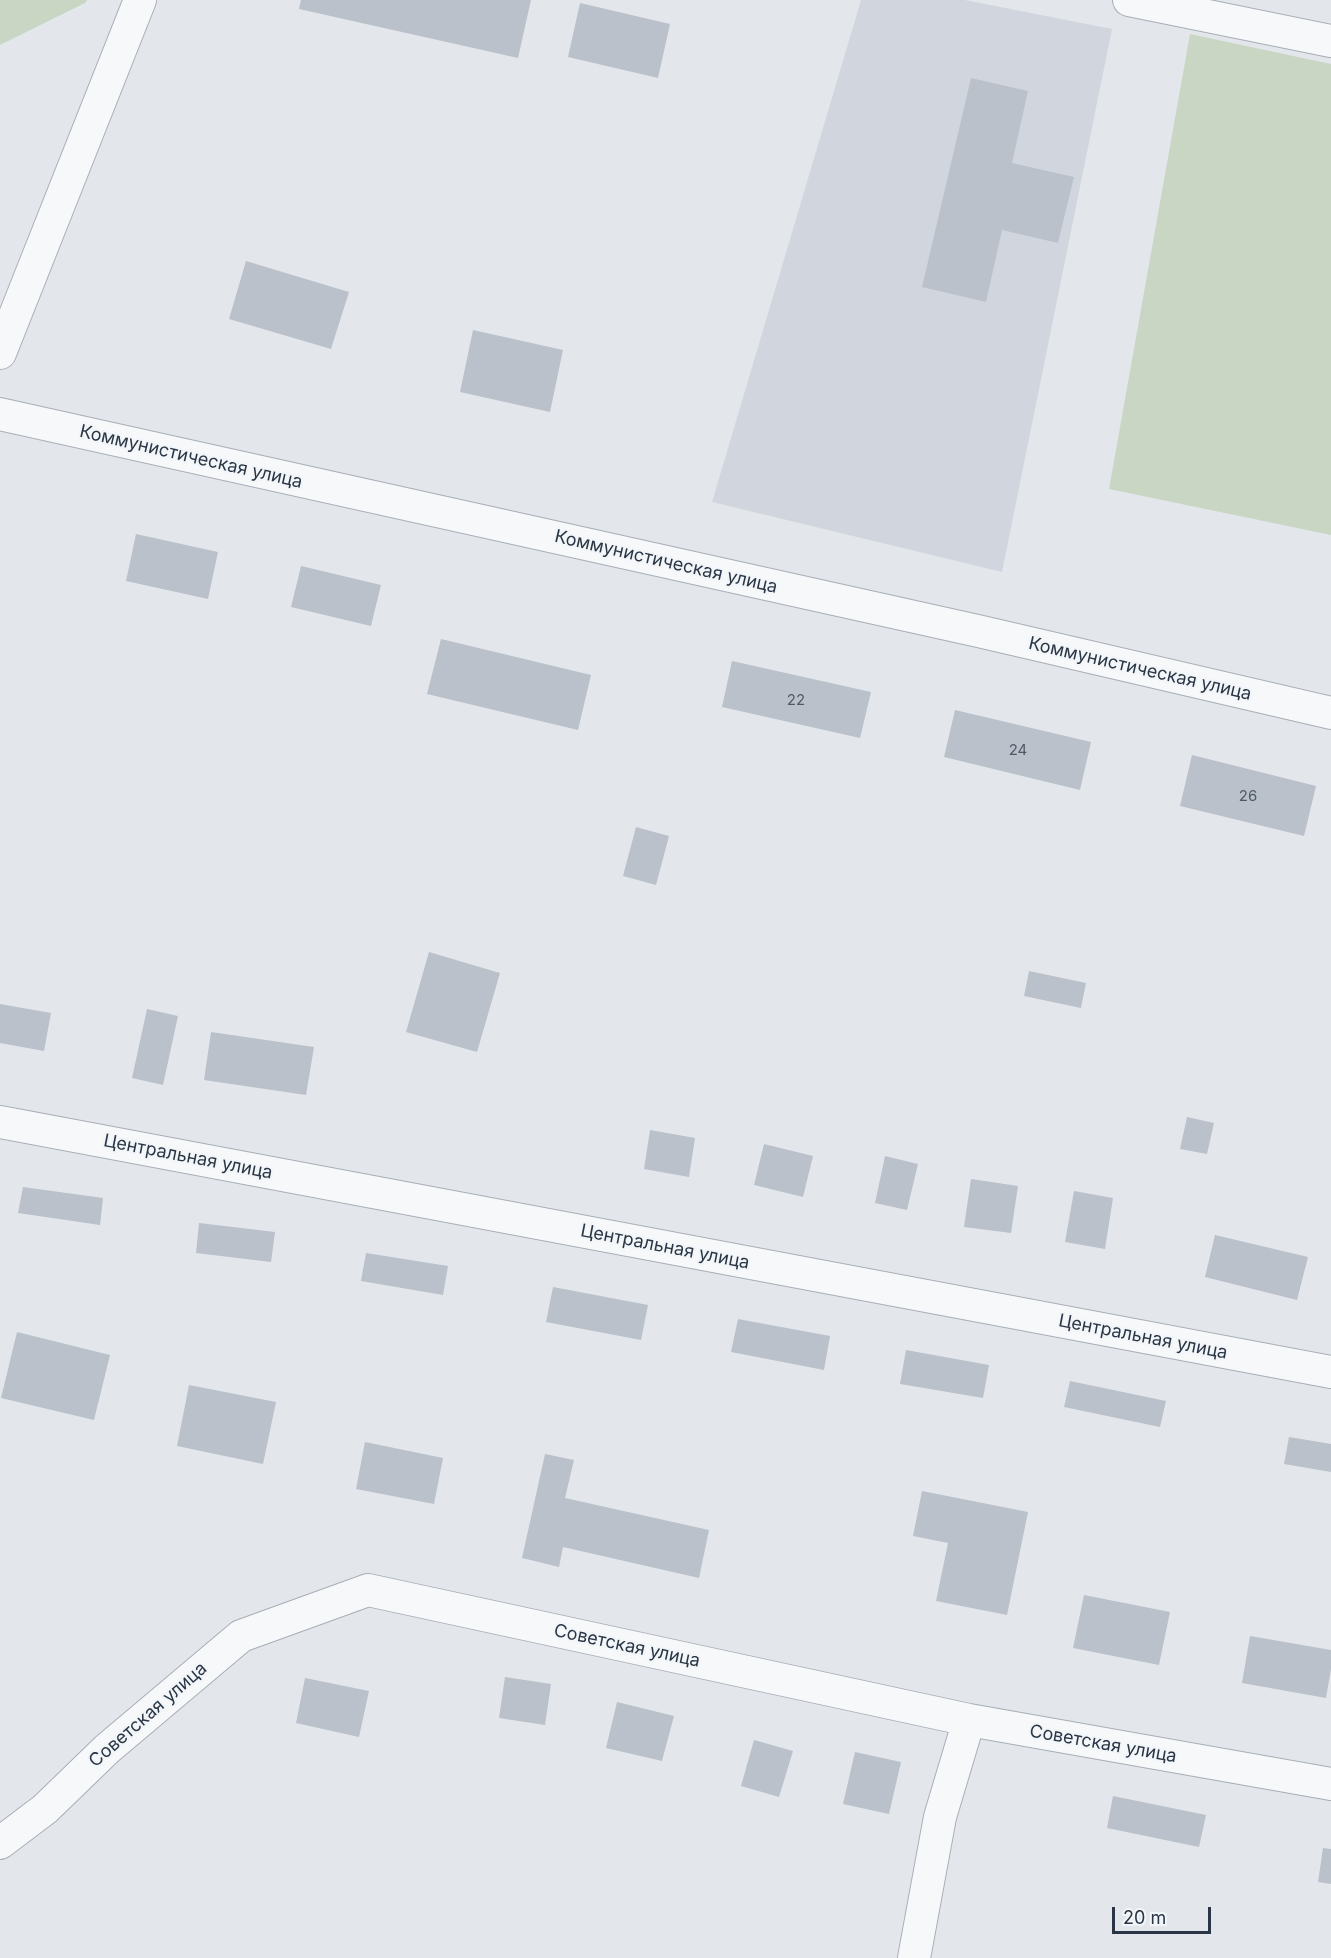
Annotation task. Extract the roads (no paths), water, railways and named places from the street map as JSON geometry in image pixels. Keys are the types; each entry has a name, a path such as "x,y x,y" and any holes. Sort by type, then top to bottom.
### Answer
{"street":[{"path":"0,353 140,0"},
{"path":"1129,0 1331,41"},
{"name":"Коммунистическая улица","path":"0,414 967,629 1331,713"},
{"name":"Центральная улица","path":"0,1122 1331,1372"},
{"name":"Советская улица","path":"0,1843 45,1809 107,1749 241,1636 368,1590 969,1720 1331,1784"},
{"path":"914,1958 940,1817 969,1720"}]}
